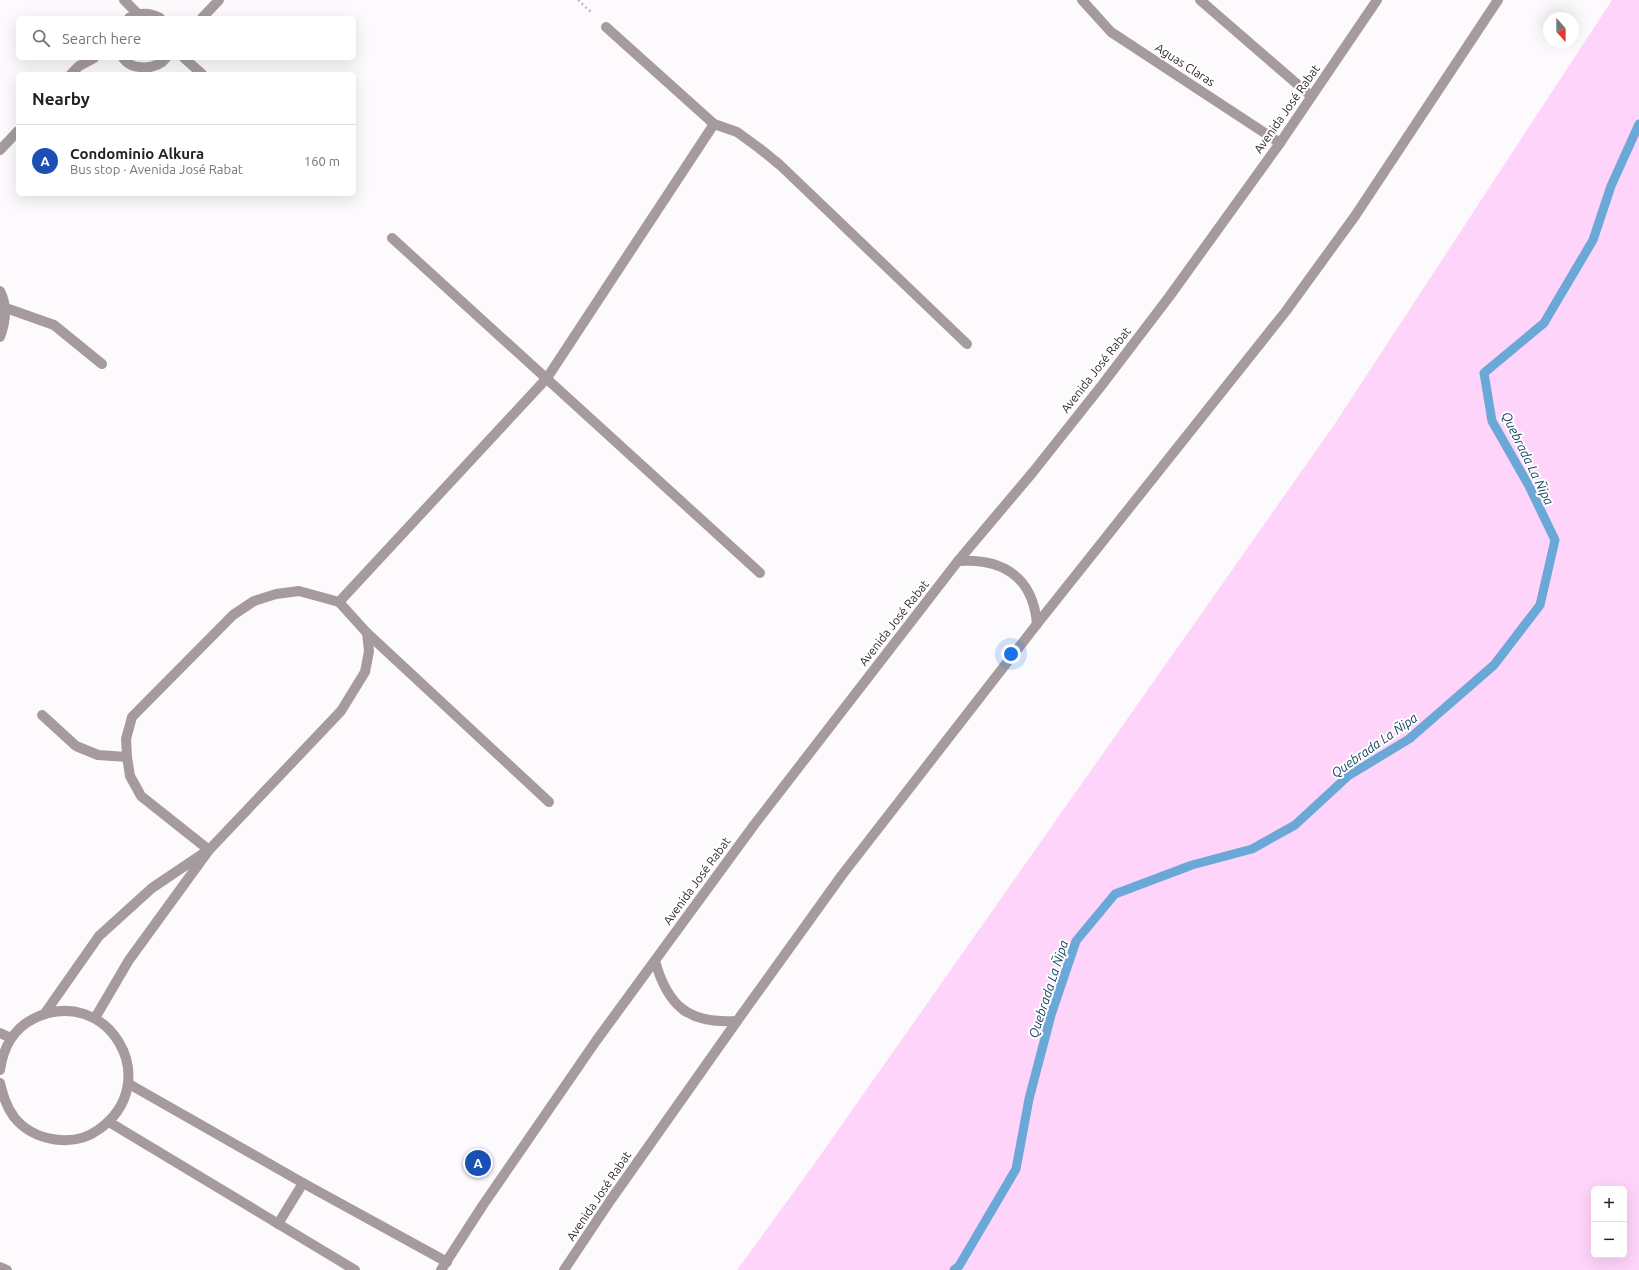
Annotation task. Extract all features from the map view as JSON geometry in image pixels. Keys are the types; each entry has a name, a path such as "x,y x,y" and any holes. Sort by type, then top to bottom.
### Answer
{"street":[{"path":"124,0 133,16 152,13 157,16"},
{"path":"204,16 219,0"},
{"name":"Aguas Claras","path":"1082,0 1111,32 1280,143"},
{"path":"1200,0 1312,96"},
{"name":"Avenida José Rabat","path":"444,1266 596,1041 754,825 958,561 1033,472 1169,297 1280,143 1377,0"},
{"name":"Avenida José Rabat","path":"564,1270 610,1201 737,1021 842,876 1037,624 1286,311 1355,216 1498,0"},
{"path":"606,26 714,124 736,132 780,165 967,344"},
{"path":"73,72 79,66 90,60"},
{"path":"125,60 137,67 152,67 163,60"},
{"path":"186,60 200,72"},
{"path":"338,602 547,378 714,124"},
{"path":"0,150 16,133"},
{"path":"392,238 760,573"},
{"path":"0,290 6,308 4,326 0,337"},
{"path":"6,308 54,325 102,364"},
{"path":"958,561 979,561 997,565 1012,573 1022,582 1029,592 1036,607 1037,624"},
{"path":"209,850 141,796 130,776 126,739 132,717 233,615 254,601 276,594 299,591 338,602 367,633 549,802"},
{"path":"95,1018 130,960 209,850 341,712 366,672 369,651 367,633"},
{"path":"42,716 76,746 98,755 127,757"},
{"path":"45,1013 98,936 152,888 209,850"},
{"path":"655,961 659,976 666,990 682,1010 694,1017 706,1020 721,1022 737,1021"},
{"path":"0,1070 2,1057 11,1038 26,1023 45,1013 71,1010 95,1018 111,1030 122,1046 128,1064 129,1084 122,1105 110,1122 92,1135 71,1140 50,1139 30,1131 14,1117 3,1099 0,1083"},
{"path":"0,1033 11,1038"},
{"path":"129,1084 303,1183 444,1266"},
{"path":"110,1122 355,1270"},
{"path":"278,1224 303,1183"},
{"path":"0,1267 7,1270"}],"shaded area":[{"path":"1612,0 1639,0 1639,1270 737,1270 817,1160 1334,425"}],"waterway":[{"name":"Quebrada La Ñipa","path":"954,1270 959,1266 1016,1169 1029,1099 1051,1015 1076,941 1115,894 1192,865 1252,849 1295,825 1348,776 1409,739 1494,665 1540,605 1555,540 1529,486 1492,421 1484,373 1544,323 1593,240 1611,186 1639,124"}],"place":[{"name":"Condominio Alkura","path":"478,1163"}]}
